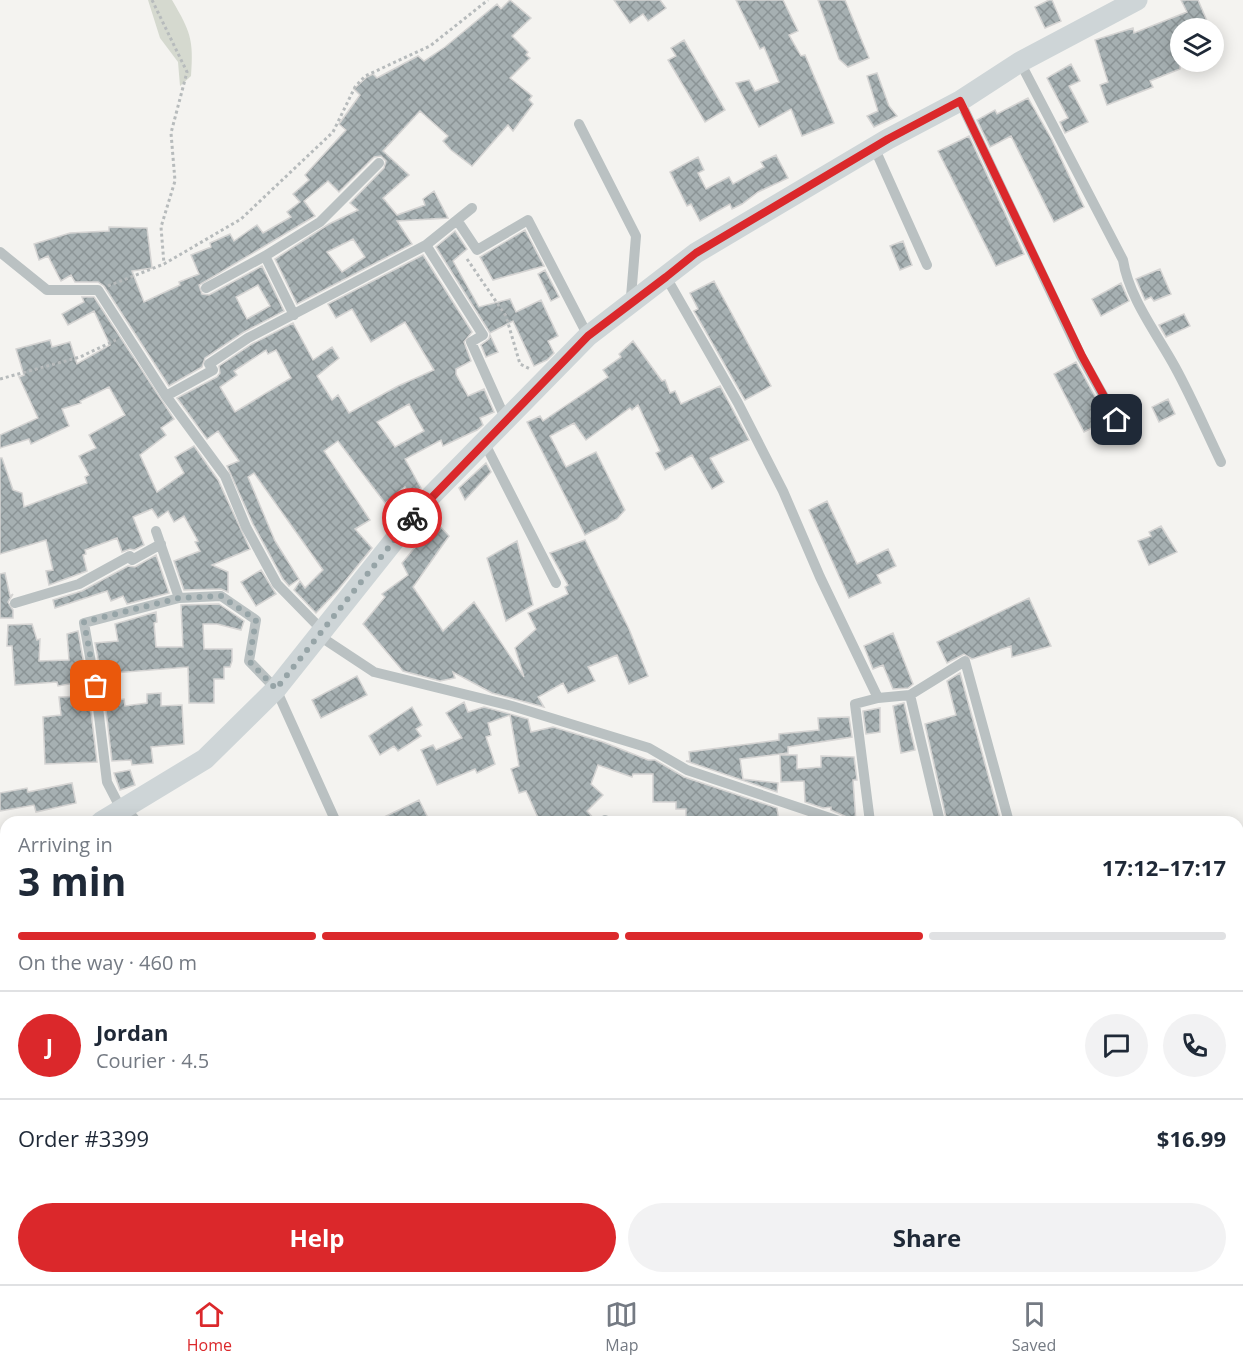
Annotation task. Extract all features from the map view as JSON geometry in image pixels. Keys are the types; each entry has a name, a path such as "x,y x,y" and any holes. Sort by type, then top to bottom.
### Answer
{"main road":[{"path":"128,814 206,759 276,689 424,503 588,336 696,253 874,147 960,101 1020,62 1137,0"}],"street":[{"path":"1020,62 1123,260 1125,273 1138,301 1184,385 1221,462"},
{"path":"960,101 1082,356 1117,420"},
{"path":"579,124 636,236 631,297"},
{"path":"874,147 927,265"},
{"path":"206,288 265,256 320,222 379,163"},
{"path":"166,396 213,370 209,364 248,338 426,245 472,208"},
{"path":"457,220 477,250 528,220 588,336"},
{"path":"426,245 483,335 471,342 507,420"},
{"path":"0,252 47,290 98,290 166,396 225,476 246,527 277,584 320,632 374,672 512,705 649,748 687,770 812,816"},
{"path":"265,256 294,315"},
{"path":"666,277 738,403 783,491 820,577 878,698"},
{"path":"484,442 556,583"},
{"path":"156,531 179,598"},
{"path":"15,603 79,584 130,556 132,560 161,544"},
{"path":"128,814 107,782 96,691 84,622 179,598 221,596 256,620 249,661 276,689 333,816"},
{"path":"869,816 855,704 878,698 910,695 965,661 1007,816"},
{"path":"910,695 939,816"}],"path":[{"path":"152,0 187,72 171,133 175,181 161,227 164,264"},
{"path":"98,290 164,264 241,219 333,132 355,87 365,76 430,46 488,0"},
{"path":"466,259 506,316 520,364 547,378"},
{"path":"0,379 80,357 126,335"}],"shaded area":[{"path":"148,0 172,0 187,28 192,53 191,76 180,86 178,62 160,38"}],"building":[{"path":"510,0 531,18 512,36 528,52 526,55 530,58 510,78 532,96 529,100 533,104 513,131 508,125 472,166 451,150 443,141 448,136 420,111 383,151 409,175 383,198 397,215 425,205 423,199 434,191 448,218 397,221 412,244 297,304 275,259 329,224 358,210 350,203 384,168 386,161 381,156 374,157 339,192 328,181 304,201 315,216 199,285 202,294 209,295 262,266 284,311 244,332 205,358 202,367 169,386 104,286 98,282 75,282 71,275 61,281 48,256 39,260 34,244 70,233 109,231 109,227 147,228 152,268 132,271 144,302 180,285 179,282 199,274 191,255 211,247 210,243 230,234 234,241 257,225 263,233 291,217 287,212 300,202 293,194 309,180 305,175 346,130 339,124 360,95 354,89 367,77 373,74 377,78 418,56 424,61 445,47 497,4 501,9","holes":["353,239 365,257 342,272 327,252","258,285 270,306 247,319 236,297"]},
{"path":"614,0 660,0 666,8 648,21 643,14 630,23"},
{"path":"736,0 783,0 798,31 789,35 801,56 805,55 834,123 802,136 791,109 759,127 736,83 749,80 755,91 779,82 764,47 760,49"},
{"path":"818,0 845,0 869,58 848,67 839,59"},
{"path":"1052,0 1061,21 1045,28 1035,7"},
{"path":"1181,0 1198,0 1206,18 1172,18 1187,12"},
{"path":"1170,19 1170,72 1172,72 1150,81 1153,87 1107,105 1100,85 1108,82 1095,40 1133,28 1134,33"},
{"path":"684,40 725,110 705,122 668,60 676,56 671,48"},
{"path":"1071,64 1080,81 1069,86 1088,122 1065,133 1060,122 1068,118 1047,78"},
{"path":"877,73 889,106 897,116 874,127 867,116 878,111 867,76"},
{"path":"1028,98 1052,140 1084,207 1054,222 1011,136 990,147 977,120 995,110 997,114"},
{"path":"969,136 1024,254 996,266 938,151"},
{"path":"776,155 788,178 758,192 732,209 730,204 700,221 691,204 687,206 670,172 698,157 704,170 698,173 706,189 729,177 733,184 764,167 761,162"},
{"path":"525,230 544,266 493,280 480,257"},
{"path":"455,231 467,249 453,261 479,307 510,299 516,312 541,300 558,336 548,341 554,353 547,360 534,366 513,321 490,333 436,247"},
{"path":"903,241 912,265 900,270 890,246"},
{"path":"423,255 472,332 464,342 471,361 456,369 456,374 468,396 484,389 494,412 480,418 483,425 477,430 443,446 441,440 405,459 421,488 411,498 405,487 385,503 338,441 324,451 370,520 355,529 372,548 316,613 294,590 300,581 305,588 323,570 254,473 248,477 275,541 299,579 289,586 283,579 253,524 227,466 239,461 218,431 207,439 177,398 217,377 220,373 219,366 252,344 293,323 313,360 332,347 339,358 317,376 332,400 338,395 349,413 398,386 434,370 405,322 371,342 352,309 336,318 328,304","holes":["266,350 268,354 276,350 291,378 235,412 220,387 237,375 234,371","409,404 424,431 395,447 377,422"]},
{"path":"1160,269 1171,294 1154,301 1151,297 1145,300 1136,279"},
{"path":"545,270 559,297 551,301 538,274"},
{"path":"714,281 771,386 745,400 694,311 698,309 690,293"},
{"path":"1121,283 1129,301 1101,316 1092,299"},
{"path":"82,297 94,297 174,419 161,428 166,435 140,455 157,492 184,473 175,457 194,446 218,480 250,549 212,565 228,572 228,592 221,589 184,590 174,561 200,551 195,542 198,541 184,516 174,522 168,511 158,518 152,509 133,517 144,545 122,552 117,538 85,550 86,554 83,555 87,571 49,585 46,571 53,570 46,540 0,554 0,458 2,458 13,490 22,493 24,507 87,483 85,477 89,475 79,456 96,448 89,435 125,415 109,387 80,401 81,403 62,409 69,426 31,444 29,439 0,448 0,435 38,418 19,377 24,375 16,349 50,340 52,347 70,342 77,364 110,345 94,311 68,325 62,314 84,302"},
{"path":"1184,314 1190,326 1166,337 1159,325"},
{"path":"490,335 498,352 486,357 481,345 489,339"},
{"path":"633,341 662,381 665,380 670,393 675,391 681,404 720,386 749,440 710,458 724,482 712,489 692,455 665,470 656,453 660,451 638,405 632,410 630,408 586,440 574,423 550,436 566,467 596,452 625,510 617,519 585,535 527,422 540,416 543,421 608,377 603,370 621,357 619,354"},
{"path":"1076,362 1108,420 1084,432 1054,374"},
{"path":"1168,399 1175,414 1159,422 1152,407"},
{"path":"486,463 491,472 465,500 459,488"},
{"path":"827,501 857,564 888,549 896,566 877,575 881,583 849,598 809,510"},
{"path":"436,522 449,536 413,587 443,631 474,602 524,677 515,648 536,629 528,613 568,594 565,587 568,585 550,553 585,540 629,629 648,676 629,684 617,655 588,667 595,681 568,693 563,683 538,697 544,707 492,693 453,672 455,678 440,681 403,671 363,624 385,597 382,594 408,575 402,563"},
{"path":"1161,526 1177,552 1149,565 1138,541 1151,536 1149,532"},
{"path":"517,541 533,605 506,621 487,558"},
{"path":"156,555 169,593 127,604 123,596 111,601 107,591 55,608 53,600 82,591 128,566 135,567"},
{"path":"261,570 276,594 256,606 241,582"},
{"path":"5,573 10,596 13,594 8,602 13,610 13,618 0,618 0,574"},
{"path":"1029,598 1051,646 1012,657 1011,646 972,659 964,654 947,663 937,642"},
{"path":"219,604 244,621 241,630 217,624 203,624 204,649 232,649 230,667 224,667 224,679 214,679 214,703 189,703 188,667 101,674 95,643 118,641 115,624 156,612 157,622 154,623 156,647 183,647 181,605"},
{"path":"32,624 37,640 40,639 39,661 69,660 67,634 78,631 87,681 58,686 57,682 15,685 12,646 7,646 8,625"},
{"path":"893,633 913,684 908,688 893,689 883,665 873,669 864,646"},
{"path":"960,673 999,816 946,816 925,724 956,715 947,681"},
{"path":"357,676 367,695 321,718 312,700"},
{"path":"161,693 161,706 182,705 184,744 151,747 153,763 132,765 131,760 112,761 105,702 124,699 125,706 147,703 147,694"},
{"path":"89,696 97,762 45,764 43,717 61,715 59,697"},
{"path":"464,702 468,712 484,707 528,719 531,732 553,727 603,742 648,760 655,760 684,777 777,808 778,816 686,816 686,809 676,809 676,802 653,802 653,774 633,774 632,777 598,765 591,784 603,795 587,811 592,816 537,816 526,791 519,793 511,769 519,766 510,715 488,723 491,735 486,737 495,764 477,773 475,769 437,785 421,750 433,745 436,750 462,738 446,713"},
{"path":"904,703 915,750 901,753 893,706"},
{"path":"412,707 422,725 416,729 421,736 398,751 394,746 380,755 369,736"},
{"path":"880,708 880,732 866,734 863,711"},
{"path":"849,717 852,737 788,747 788,753 740,759 743,779 778,783 777,792 686,761 690,761 689,752 779,740 779,734 819,730 818,718"},
{"path":"780,755 797,755 797,769 821,767 821,756 854,757 857,780 853,780 856,816 845,816 831,810 831,807 823,808 805,802 804,781 781,782"},
{"path":"130,770 135,785 120,790 114,773"},
{"path":"72,783 76,803 36,812 34,805 0,811 0,793 27,788 28,792"},
{"path":"419,800 427,816 386,816"}],"way so far":[{"path":"96,686 84,622 179,598 221,596 256,620 249,661 276,689 412,518"}],"route":[{"path":"412,518 424,503 588,336 696,253 888,139 960,101 1082,356 1117,420"}]}
